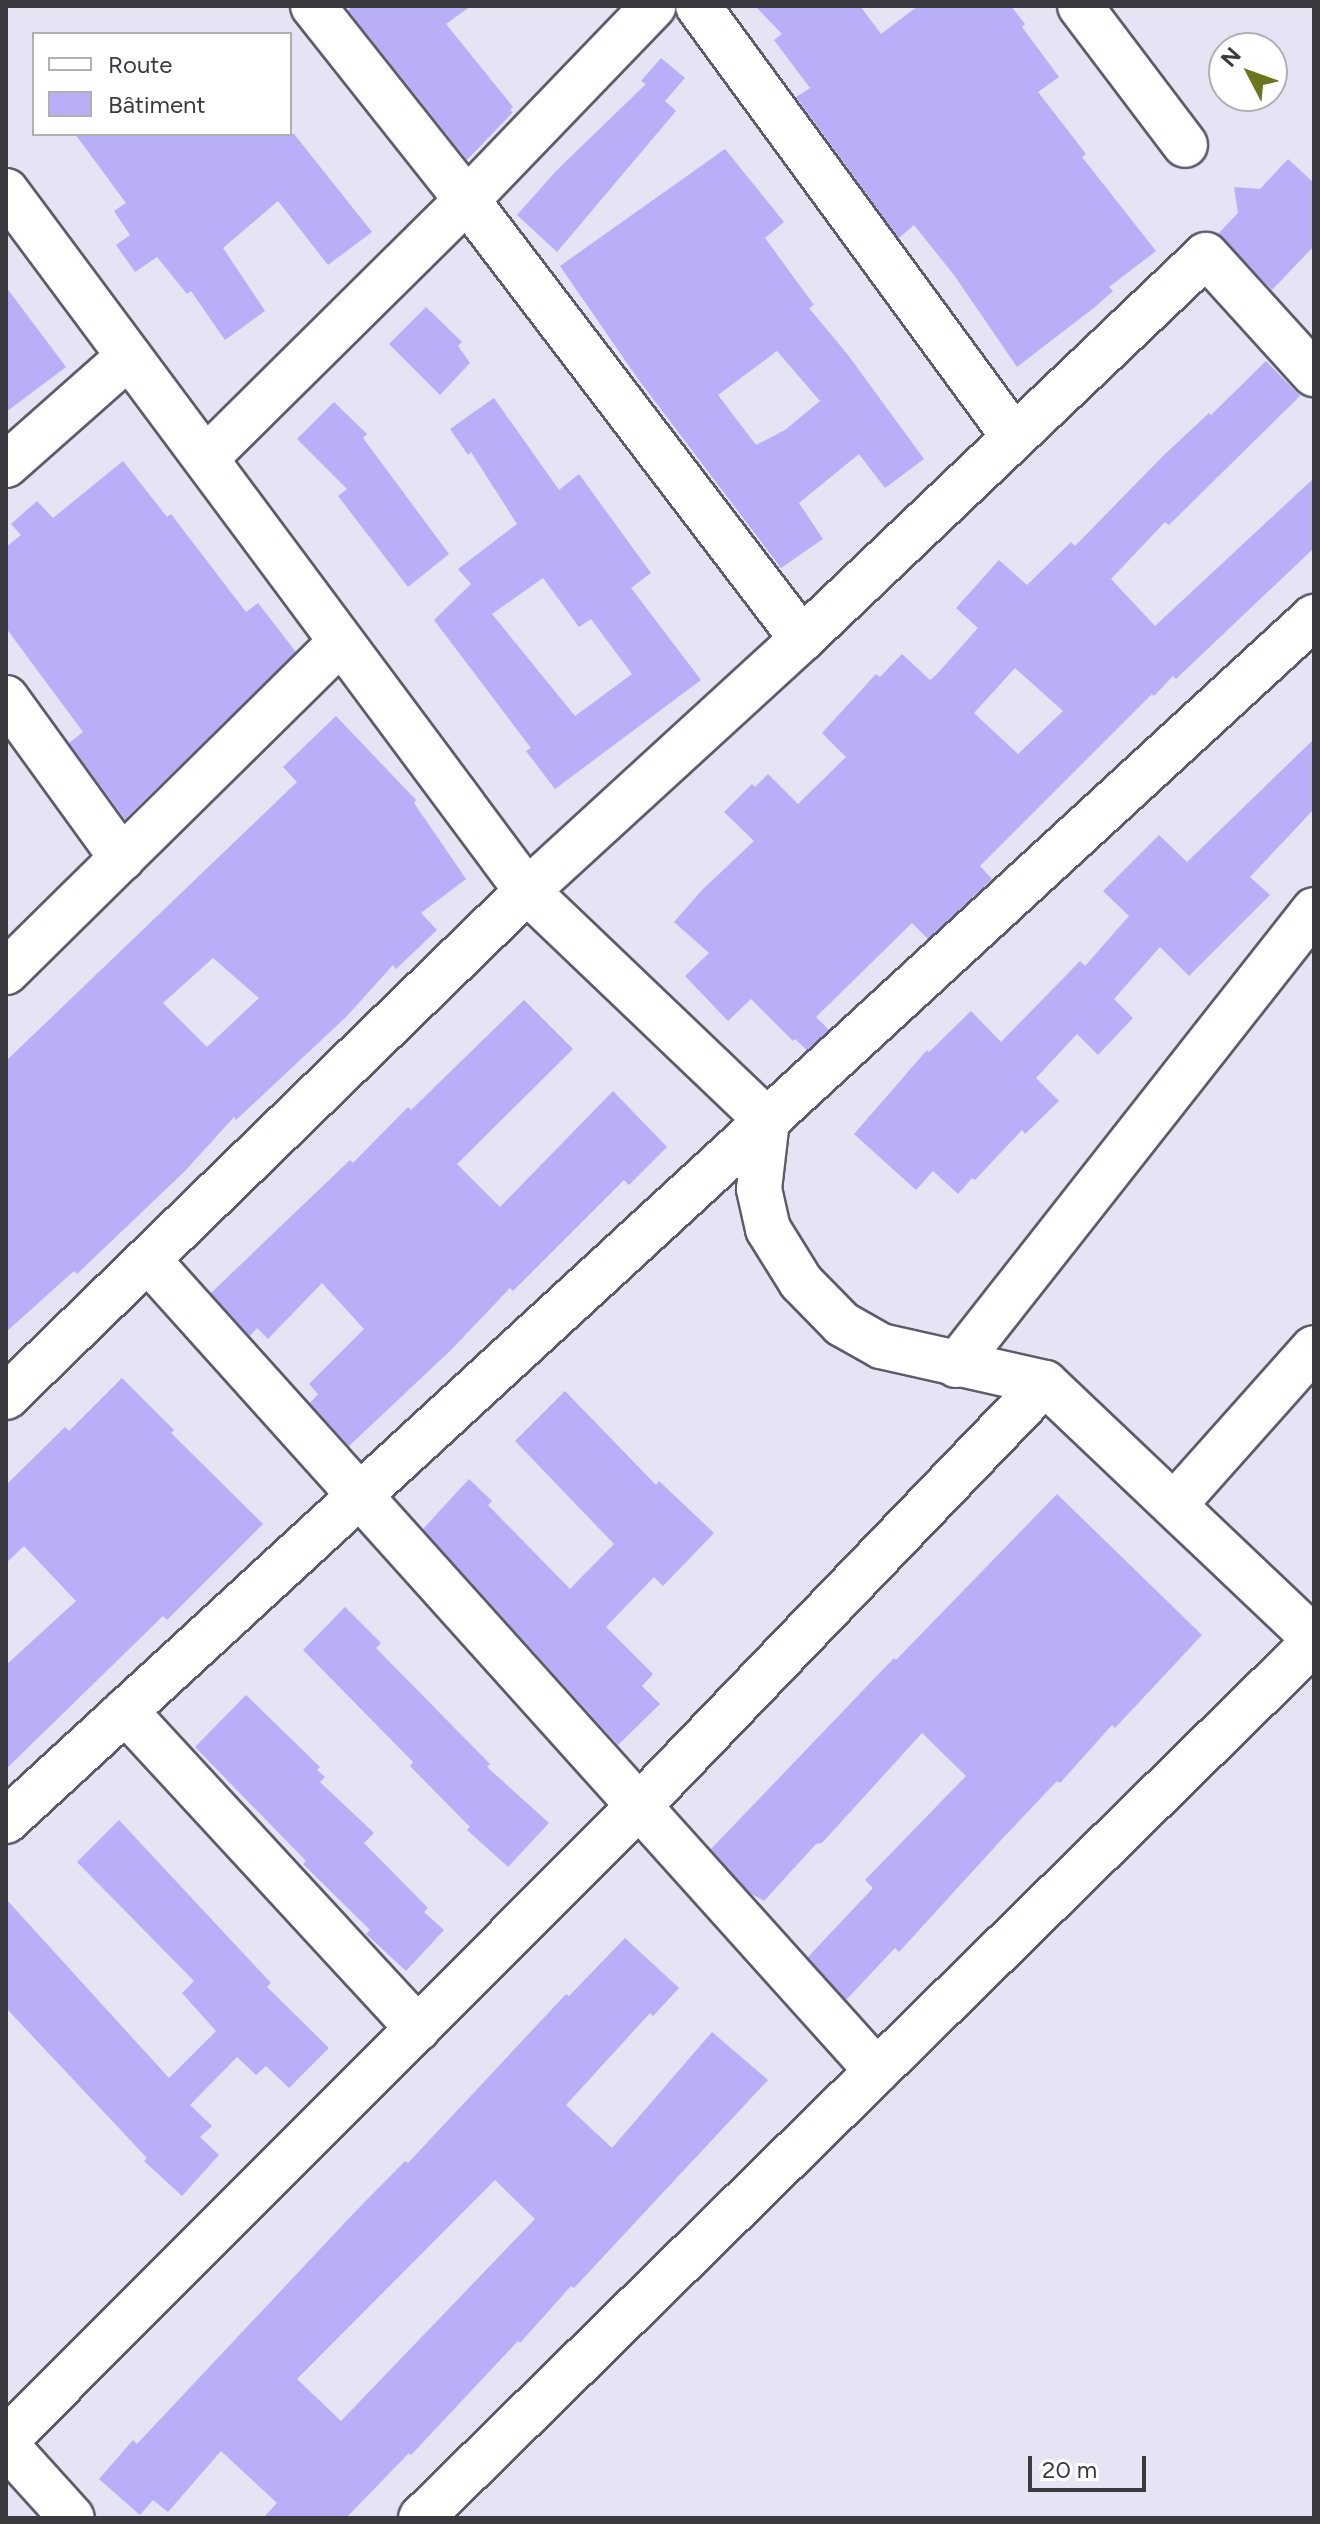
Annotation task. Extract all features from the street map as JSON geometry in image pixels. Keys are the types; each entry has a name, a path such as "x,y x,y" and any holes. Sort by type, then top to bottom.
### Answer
{"street":[{"path":"313,6 467,200 802,639"},
{"path":"207,457 467,200 654,6"},
{"path":"698,6 1014,437"},
{"path":"1080,6 1185,145"},
{"path":"6,191 207,457 527,891 767,1120"},
{"path":"6,1397 527,891 802,639 1206,255 1314,374"},
{"path":"6,465 129,356"},
{"path":"6,1821 1314,617"},
{"path":"6,972 341,642"},
{"path":"6,698 122,858"},
{"path":"956,1365 1314,910"},
{"path":"421,2518 1314,1640 1045,1383 881,1346 842,1324 801,1282 768,1229 759,1189 767,1120"},
{"path":"149,1261 877,2071"},
{"path":"1174,1505 1314,1348"},
{"path":"72,2518 6,2442 639,1806 1045,1383"},
{"path":"125,1711 418,2029"}],"building":[{"path":"354,6 471,6 446,24 513,107 510,110 513,112 467,160 348,10"},
{"path":"755,6 860,6 881,34 918,6 1011,6 1025,24 1022,27 1059,77 1038,92 1086,154 1082,157 1156,251 1109,287 1113,291 1095,307 1017,367 954,275 914,225 899,238 796,97 810,88 774,40 782,34"},
{"path":"661,58 685,78 665,101 676,111 557,252 517,215 557,170 646,84 641,81"},
{"path":"294,134 372,232 328,265 278,201 223,248 265,311 225,340 191,291 187,294 157,257 135,272 116,245 130,235 114,211 126,203 76,136"},
{"path":"725,149 784,222 765,238 814,305 809,308 848,355 924,459 885,488 859,454 799,503 823,539 781,568 638,379 560,266","holes":["777,351 820,401 785,430 756,445 718,395"]},
{"path":"1288,159 1314,183 1314,246 1272,290 1218,234 1238,213 1234,187 1260,189"},
{"path":"6,287 66,367 6,412"},
{"path":"426,307 462,342 458,346 470,363 440,395 389,344"},
{"path":"1266,361 1300,396 1169,525 1165,522 1111,579 1155,626 1314,478 1314,548 1176,679 1173,676 1154,696 1152,694 980,866 992,879 928,939 912,923 816,1017 829,1030 807,1050 795,1039 793,1041 751,999 728,1021 685,976 709,953 674,922 702,890 754,841 724,812 752,784 755,787 768,774 798,804 846,757 822,733 876,674 880,677 902,654 930,680 978,628 956,608 999,560 1027,585 1071,542 1075,546 1163,456 1209,413 1211,415","holes":["1015,668 1063,711 1018,754 974,713"]},
{"path":"494,398 559,490 579,474 651,573 631,588 701,680 555,789 526,751 531,748 434,620 471,584 458,569 517,524 471,452 468,455 450,429","holes":["543,578 579,627 591,619 632,674 575,716 492,614"]},
{"path":"334,402 367,434 363,438 449,554 408,587 338,496 347,489 297,439"},
{"path":"123,461 167,517 171,514 246,612 258,603 296,652 125,819 69,743 83,732 6,628 6,547 21,535 11,524 37,501 53,518"},
{"path":"336,716 416,800 414,803 466,879 421,913 437,930 396,969 393,965 346,1017 236,1120 234,1117 185,1171 77,1274 74,1271 6,1332 6,1061 297,782 283,767","holes":["213,958 259,998 207,1047 163,1003"]},
{"path":"1314,739 1314,809 1250,877 1270,895 1189,976 1160,947 1114,999 1133,1018 1098,1055 1077,1034 1036,1078 1059,1101 1025,1134 1022,1130 975,1180 972,1178 958,1194 933,1171 916,1190 854,1134 927,1050 929,1052 971,1011 1001,1042 1080,961 1085,966 1129,916 1103,891 1159,835 1187,862"},
{"path":"524,1000 573,1049 457,1164 500,1207 613,1091 667,1147 629,1185 624,1180 513,1291 510,1288 451,1350 349,1446 310,1403 318,1394 309,1384 364,1329 322,1283 268,1339 257,1328 250,1336 211,1293 350,1160 353,1163 408,1107 411,1110"},
{"path":"122,1378 174,1430 171,1433 263,1524 167,1620 163,1616 6,1769 6,1665 76,1601 24,1546 6,1563 6,1485 65,1427 69,1431"},
{"path":"565,1391 656,1485 659,1481 714,1533 663,1586 654,1577 606,1627 653,1674 642,1686 660,1704 618,1745 423,1529 469,1479 492,1501 488,1505 570,1589 614,1544 515,1441"},
{"path":"1057,1494 1202,1635 1115,1728 1112,1725 1060,1783 1057,1781 899,1952 895,1948 846,2000 808,1957 873,1888 865,1880 966,1776 922,1733 822,1843 816,1844 764,1901 750,1893 711,1849"},
{"path":"345,1607 381,1643 376,1648 490,1764 487,1767 549,1823 508,1867 467,1830 470,1827 410,1766 413,1762 303,1650"},
{"path":"246,1695 320,1767 317,1770 325,1777 320,1782 374,1833 364,1843 428,1908 424,1912 444,1930 406,1971 366,1934 370,1930 303,1864 306,1861 195,1747"},
{"path":"119,1820 271,1983 267,1987 329,2048 289,2088 266,2066 256,2075 237,2057 190,2105 212,2126 200,2137 219,2155 182,2196 144,2161 147,2158 6,2008 6,1899 169,2078 216,2031 182,1993 194,1981 77,1862"},
{"path":"625,1938 679,1988 653,2016 650,2013 566,2105 612,2148 712,2032 768,2080 574,2288 571,2286 520,2343 518,2341 411,2455 409,2453 346,2518 263,2518 277,2503 221,2451 168,2512 153,2500 140,2515 99,2479 133,2440 137,2444 353,2214 405,2161 408,2163 566,1994 569,1996","holes":["495,2180 535,2219 341,2421 297,2379"]}]}
